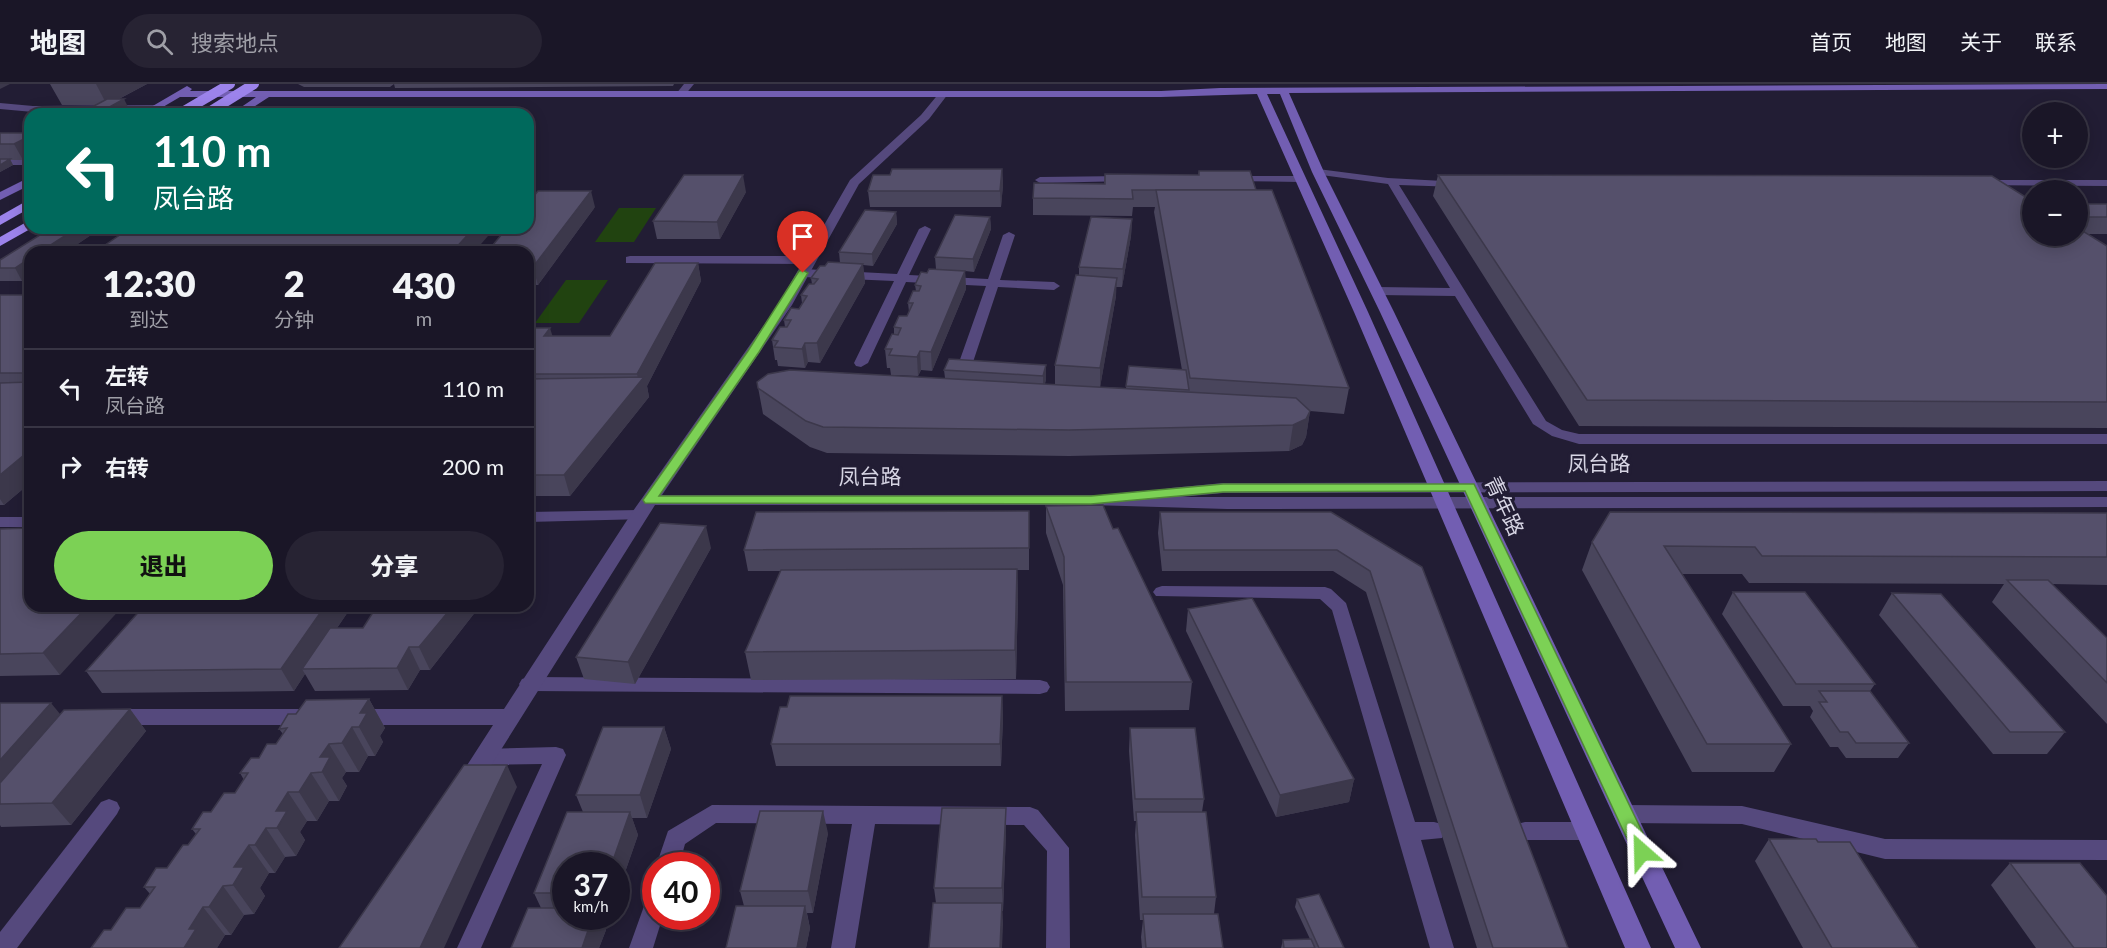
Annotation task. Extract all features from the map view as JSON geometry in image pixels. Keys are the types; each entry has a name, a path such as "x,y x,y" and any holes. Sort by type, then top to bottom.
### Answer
{"highway":[{"path":"189,108 230,84"},
{"path":"216,108 254,84"},
{"path":"0,221 24,207"},
{"path":"0,242 24,228"}],"street":[{"path":"155,108 197,84"},
{"path":"245,108 282,84"},
{"path":"681,94 689,84"},
{"path":"179,94 1161,94 1283,90 2107,86"},
{"path":"1283,90 2107,92"},
{"name":"青年路","path":"1283,90 1318,172 1377,291 1688,948"},
{"path":"1261,91 1441,495 1638,948"},
{"path":"459,795 644,507 754,352 855,182 863,172 925,117 943,94"},
{"path":"0,197 24,183"},
{"name":"凤台路","path":"1474,495 2107,486"},
{"name":"凤台路","path":"644,507 1091,500 1227,504 1441,495 2107,502"},
{"path":"94,717 507,717"}],"lane":[{"path":"0,106 24,108"},
{"path":"0,162 24,162"},
{"path":"1318,172 1392,183 1465,184"},
{"path":"1040,180 1135,179"},
{"path":"1218,179 1300,179"},
{"path":"1392,183 1540,424 1557,433 1578,439 2107,439"},
{"path":"2003,195 1977,183 2022,183"},
{"path":"2091,183 2107,183"},
{"path":"2091,183 2107,191"},
{"path":"861,363 925,229"},
{"path":"964,368 1009,235"},
{"path":"630,260 806,266 902,279 1054,286"},
{"path":"1377,291 1459,292"},
{"path":"534,516 644,507"},
{"path":"0,522 24,522"},
{"path":"1162,592 1324,593 1340,608 1442,948"},
{"path":"529,684 1040,687"},
{"path":"470,948 556,755 484,757"},
{"path":"2,948 109,808"},
{"path":"672,852 676,838 712,814 1030,816 1058,848 1058,948"},
{"path":"1624,814 1742,815 1885,849 2107,850"},
{"path":"843,948 865,815"},
{"path":"1407,831 1434,831"},
{"path":"1525,831 1587,831"},
{"path":"641,948 647,930"}],"green space":[{"path":"619,208 656,208 634,242 595,242"},
{"path":"566,280 608,280 579,323 535,323"}],"building":[{"path":"107,99 124,99 108,108 90,108"},
{"path":"0,133 24,133 24,139 14,144 0,144"},
{"path":"0,159 10,159 0,165"},
{"path":"892,169 1002,169 1000,191 868,191 873,175 890,175"},
{"path":"1199,171 1250,171 1256,190 1132,190 1133,199 1033,198 1034,183 1105,184 1105,174 1199,175"},
{"path":"684,175 743,175 717,222 653,221"},
{"path":"1438,175 1992,176 2022,195 2022,246 2088,246 2088,234 2107,246 2107,402 1587,400"},
{"path":"1156,190 1272,190 1349,388 1190,378"},
{"path":"538,191 591,191 534,266 534,246 492,246 502,234 534,234 534,196"},
{"path":"2088,204 2107,204 2107,217 2088,217"},
{"path":"865,210 896,212 872,254 839,252"},
{"path":"955,215 990,217 973,259 935,257"},
{"path":"1091,217 1132,219 1123,269 1079,267"},
{"path":"41,234 68,234 49,246 24,246 24,262 15,268 0,268 0,260"},
{"path":"121,234 468,234 458,246 104,246"},
{"path":"828,262 863,264 817,343 805,343 802,349 774,347 778,341 772,340 780,327 787,327 791,320 784,320 791,308 799,309 807,296 801,295 809,284 814,284 818,279 811,278 820,266 825,266"},
{"path":"655,263 698,263 637,374 534,374 534,328 550,328 544,336 610,336"},
{"path":"929,269 965,271 931,352 920,351 917,357 889,355 892,349 885,349 892,334 898,335 901,328 894,327 899,316 907,316 913,303 908,303 913,291 919,291 921,286 915,285 921,272 927,273"},
{"path":"1076,275 1117,278 1100,368 1055,365"},
{"path":"0,295 24,295 24,373 0,373"},
{"path":"949,359 1046,365 1043,376 944,370"},
{"path":"1129,366 1186,370 1189,390 1126,386"},
{"path":"790,370 1296,398 1310,411 1306,419 1293,425 1069,430 823,427 806,421 758,388 757,382 768,374"},
{"path":"644,377 564,475 534,475 534,379"},
{"path":"24,382 24,455 0,475 0,383"},
{"path":"1103,505 1113,529 1118,528 1192,682 1066,682 1064,557 1046,506"},
{"path":"1029,511 1029,548 744,550 756,512"},
{"path":"1160,512 1331,512 1422,567 1568,948 1493,948 1370,571 1337,550 1164,550"},
{"path":"1610,512 2107,513 2107,557 1762,556 1755,547 1664,546 1791,744 1707,744 1592,542"},
{"path":"660,523 706,526 628,662 576,657"},
{"path":"24,528 24,612 82,612 43,653 0,654 0,529"},
{"path":"1017,569 1015,650 745,652 781,570"},
{"path":"2007,580 2048,580 2107,638 2107,683"},
{"path":"1733,592 1805,592 1875,684 1796,684"},
{"path":"1892,593 1941,594 2065,732 2010,732"},
{"path":"1252,598 1354,779 1280,795 1188,609"},
{"path":"139,612 321,612 281,669 86,671"},
{"path":"373,612 448,612 419,647 409,647 397,668 302,669 330,628 363,628"},
{"path":"1819,691 1870,691 1909,743 1856,743 1848,732 1840,732 1819,702 1827,702"},
{"path":"790,696 1002,696 1000,744 771,744 780,707 787,707"},
{"path":"369,699 360,713 367,713 359,727 352,727 342,743 329,744 320,757 330,757 322,772 311,773 299,792 288,792 276,811 287,811 277,828 266,828 255,845 249,845 234,867 244,867 233,885 223,886 209,907 203,907 189,929 196,929 184,948 91,948 104,930 111,930 126,908 140,908 155,887 144,887 156,868 167,868 183,845 188,845 200,829 192,829 203,812 211,812 224,793 235,793 248,773 240,773 251,758 259,758 267,744 276,744 287,728 279,729 288,714 296,714 306,700"},
{"path":"0,703 51,703 0,760"},
{"path":"130,709 52,803 0,804 0,783 64,710"},
{"path":"603,727 664,727 640,795 576,795"},
{"path":"1130,728 1195,728 1204,799 1135,799"},
{"path":"464,765 507,765 420,948 339,948"},
{"path":"942,808 1006,808 1002,888 934,888"},
{"path":"760,811 823,811 808,891 740,891"},
{"path":"567,812 630,812 616,852 552,852 552,893 534,893"},
{"path":"1136,812 1206,812 1216,897 1142,897"},
{"path":"1769,839 1850,842 1918,948 1832,948"},
{"path":"2010,863 2080,863 2107,896 2107,948 2074,948"},
{"path":"1319,894 1344,948 1319,948 1297,899"},
{"path":"933,903 1002,903 1000,948 929,948"},
{"path":"736,906 805,906 797,948 726,948"},
{"path":"528,908 552,908 552,930 588,930 582,948 511,948"},
{"path":"1143,914 1218,914 1223,948 1146,948"},
{"path":"1311,939 1315,948 1284,948 1283,940"}],"route":[{"path":"803,273 754,352 650,500 1091,500 1223,488 1470,487 1642,852"}]}
